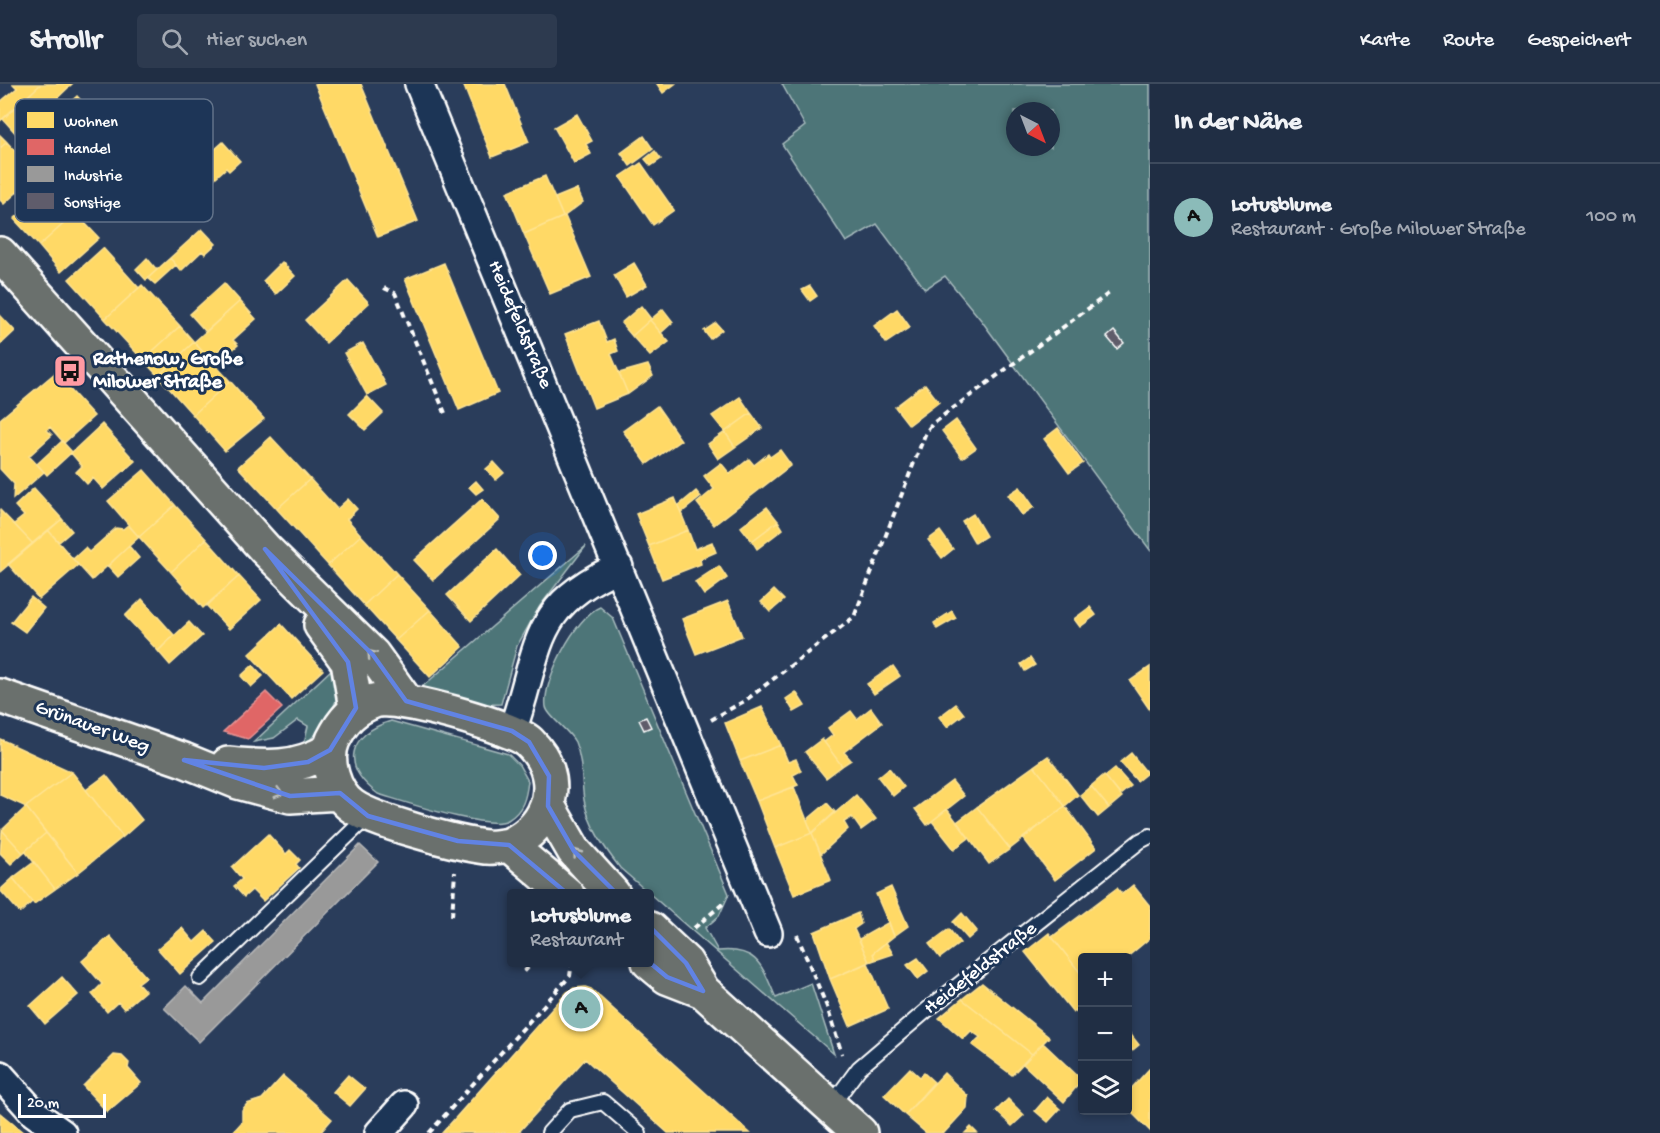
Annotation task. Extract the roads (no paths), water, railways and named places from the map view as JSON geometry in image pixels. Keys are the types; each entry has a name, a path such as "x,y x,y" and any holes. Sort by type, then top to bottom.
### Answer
{"main road":[{"path":"0,254 266,549 373,656 406,700"},
{"path":"266,549 348,662 356,708"},
{"name":"Grünauer Weg","path":"0,696 184,760 229,779 290,796 340,793"},
{"path":"378,699 406,700 512,731 529,742 541,758 549,776 548,806 535,829 524,839 509,846 488,847 368,816 351,805 340,793 331,772 330,750 346,717 356,708 378,699"},
{"name":"Grünauer Weg","path":"184,760 264,768 287,767 308,762 330,750"},
{"path":"548,806 574,851 608,889"},
{"path":"509,846 561,889"},
{"path":"657,946 667,977 704,990 860,1133"}],"street":[{"name":"Heidefeldstraße","path":"419,84 768,933"},
{"path":"512,731 538,641 552,613 568,596 591,579 619,567"},
{"path":"0,1075 34,1113 62,1133"},
{"path":"379,1133 404,1105"}],"lane":[{"path":"200,978 368,816"},
{"name":"Heidefeldstraße","path":"831,1106 860,1068 885,1046 1145,839"},
{"path":"549,1133 570,1110 603,1102 639,1133"}],"place":[{"name":"Rathenow, Große Milower Straße","path":"70,371"},
{"name":"Lotusblume","path":"581,1009"}]}
